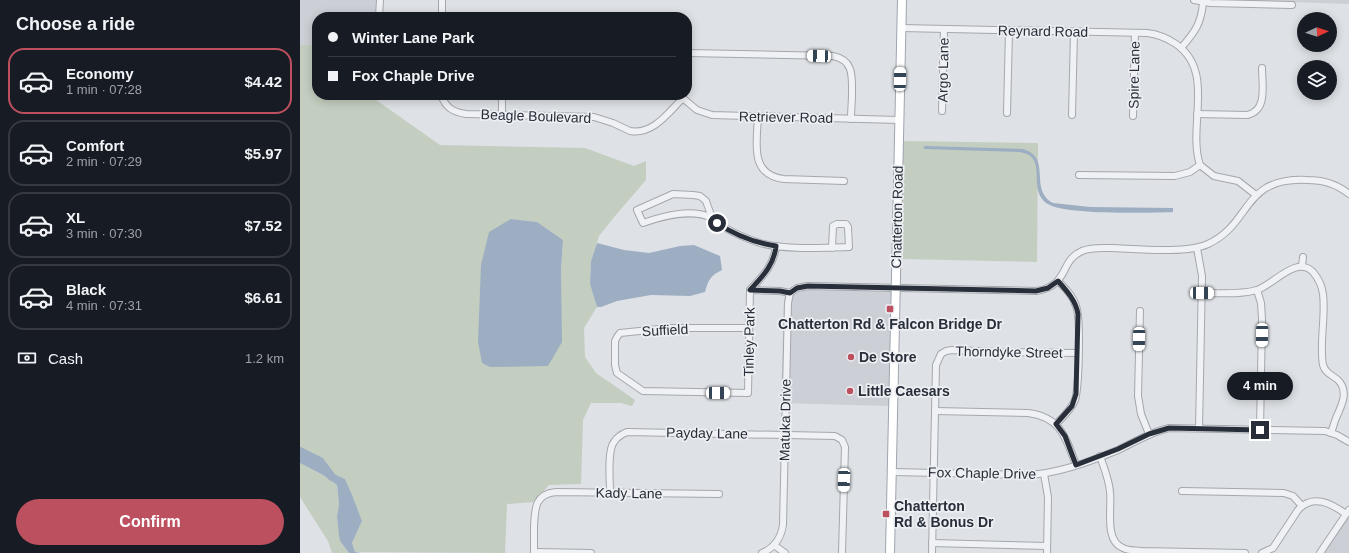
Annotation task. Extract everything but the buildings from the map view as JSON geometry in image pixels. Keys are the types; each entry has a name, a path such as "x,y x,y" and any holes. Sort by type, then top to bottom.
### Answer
{"main road":[{"name":"Chatterton Road","path":"890,553 902,0"}],"street":[{"path":"380,0 380,12"},
{"path":"442,0 442,12"},
{"path":"1194,0 1203,3 1292,5"},
{"path":"1203,3 1200,20 1196,30 1181,48 1187,54 1196,73 1198,86 1197,146 1200,165 1214,176 1238,181 1256,195"},
{"name":"Reynard Road","path":"902,28 1154,34 1163,37 1181,48"},
{"name":"Argo Lane","path":"942,112 944,29"},
{"path":"1007,113 1009,31"},
{"path":"1072,115 1074,32"},
{"name":"Spire Lane","path":"1133,116 1135,33"},
{"path":"692,53 833,56 839,58 850,68 852,76 851,119"},
{"path":"846,63 852,58"},
{"path":"1258,111 1262,100 1262,68"},
{"name":"Beagle Boulevard","path":"444,100 447,107 452,111 466,114 594,117 613,123 630,131 643,132 655,125 678,100"},
{"path":"502,100 502,115"},
{"name":"Retriever Road","path":"685,100 697,110 707,114 899,120"},
{"path":"1197,114 1247,115 1258,111"},
{"path":"1258,111 1263,116"},
{"path":"758,116 758,157 760,166 766,173 775,178 784,179 844,181"},
{"path":"1080,175 1175,176 1190,172 1200,165"},
{"path":"790,293 797,288 808,286 1036,291 1048,288 1058,281 1072,253 1093,248 1197,248 1209,243 1224,234 1256,195 1275,182 1297,179 1311,180 1337,186 1349,193"},
{"path":"712,218 706,201 700,196 693,195 673,194 637,210 643,223 680,213 696,214 712,218 723,227 739,235 760,243 776,246 832,248 849,248 848,227 846,224 836,224 833,226 832,248"},
{"name":"Tinley Park","path":"748,393 750,290 769,269 774,259 776,246"},
{"path":"1197,248 1201,266 1202,293 1199,428"},
{"path":"1302,266 1303,257"},
{"path":"1202,293 1237,293 1257,290 1292,269 1302,266 1308,268 1315,275 1320,283 1323,294 1323,365 1326,371 1347,390 1331,433"},
{"path":"1056,424 1072,406 1077,389 1079,321 1076,304 1066,289 1058,281"},
{"name":"Tinley Park","path":"750,290 780,291 790,293"},
{"path":"1257,290 1262,319 1260,430"},
{"name":"Matuka Drive","path":"774,545 780,536 782,525 788,303 790,293"},
{"path":"1140,311 1138,396 1141,414 1149,434"},
{"name":"Suffield","path":"748,393 646,392 618,375 616,370 615,341 620,334 669,328 749,328"},
{"name":"Thorndyke Street","path":"935,411 936,366 941,354 946,351 1078,353"},
{"path":"932,553 935,411 1036,414 1047,418 1056,424 1065,436 1076,465"},
{"name":"Fox Chaple Drive","path":"892,472 1026,475 1044,474 1076,465 1118,449 1149,434 1169,428 1318,431 1331,433 1349,442"},
{"name":"Payday Lane","path":"610,492 612,447 614,442 622,434 632,432 835,436 842,440 845,451 842,553"},
{"path":"1100,456 1110,490 1111,534 1115,543 1120,547 1127,550 1141,551 1245,553"},
{"path":"1044,474 1048,497 1047,553"},
{"path":"1182,491 1284,493 1293,496 1302,506"},
{"name":"Kady Lane","path":"534,553 534,512 536,504 541,497 548,493 610,492 719,494"},
{"path":"1262,553 1270,550 1276,545 1302,506 1312,502 1322,501 1347,512 1320,553"},
{"path":"932,543 1047,546"},
{"path":"762,553 774,545 786,553"},
{"path":"534,553 591,553"}],"shaded area":[{"path":"300,0 380,0 379,12 312,12 312,45 300,45"},
{"path":"1239,0 1349,0 1349,4"},
{"path":"805,282 894,284 889,406 781,403 784,299 793,287"},
{"path":"1349,515 1349,553 1323,553"}],"green space":[{"path":"300,45 312,45 312,100 376,100 440,145 585,148 634,166 646,161 646,180 599,236 591,261 590,283 597,307 584,328 585,357 596,373 635,400 632,406 621,403 591,403 583,420 581,484 549,485 534,502 507,504 505,553 355,552 352,543 362,521 345,479 327,470 300,450","holes":["511,219 537,222 563,240 561,270"]},
{"path":"903,141 1038,143 1037,262 902,259"},
{"path":"300,463 323,475 337,485 339,504 337,517 340,541 349,553 332,553 328,541 300,497"}],"water":[{"path":"925,146 1023,149 1032,153 1037,159 1042,190 1046,197 1053,203 1090,207 1173,208 1173,212 1089,212 1057,208 1048,204 1041,198 1038,190 1036,166 1033,159 1028,155 1018,152 925,149 923,148"},
{"path":"511,219 537,222 563,240 561,270 562,342 548,366 490,367 482,363 478,342 481,265 489,232"},
{"path":"597,243 624,250 649,253 680,246 694,245 720,256 722,270 710,278 705,292 690,296 651,295 617,301 597,307 590,284 591,261"},
{"path":"300,450 327,470 345,479 362,521 352,543 355,552 361,553 349,553 340,541 337,517 339,504 337,485 323,475 300,463"}],"waterway":[{"path":"300,451 320,461 332,477"}],"place":[{"name":"Chatterton Rd & Falcon Bridge Dr","path":"890,309"},
{"name":"De Store","path":"851,357"},
{"name":"Little Caesars","path":"850,391"},
{"name":"Chatterton Rd & Bonus Dr","path":"886,514"}],"route":[{"path":"717,223 739,235 760,243 776,246 776,253 772,264 750,290 780,291 790,293 797,288 808,286 1036,291 1048,288 1058,281 1066,289 1076,304 1079,321 1078,384 1076,394 1072,406 1056,424 1065,436 1076,465 1118,449 1158,430 1169,428 1260,430"}]}
